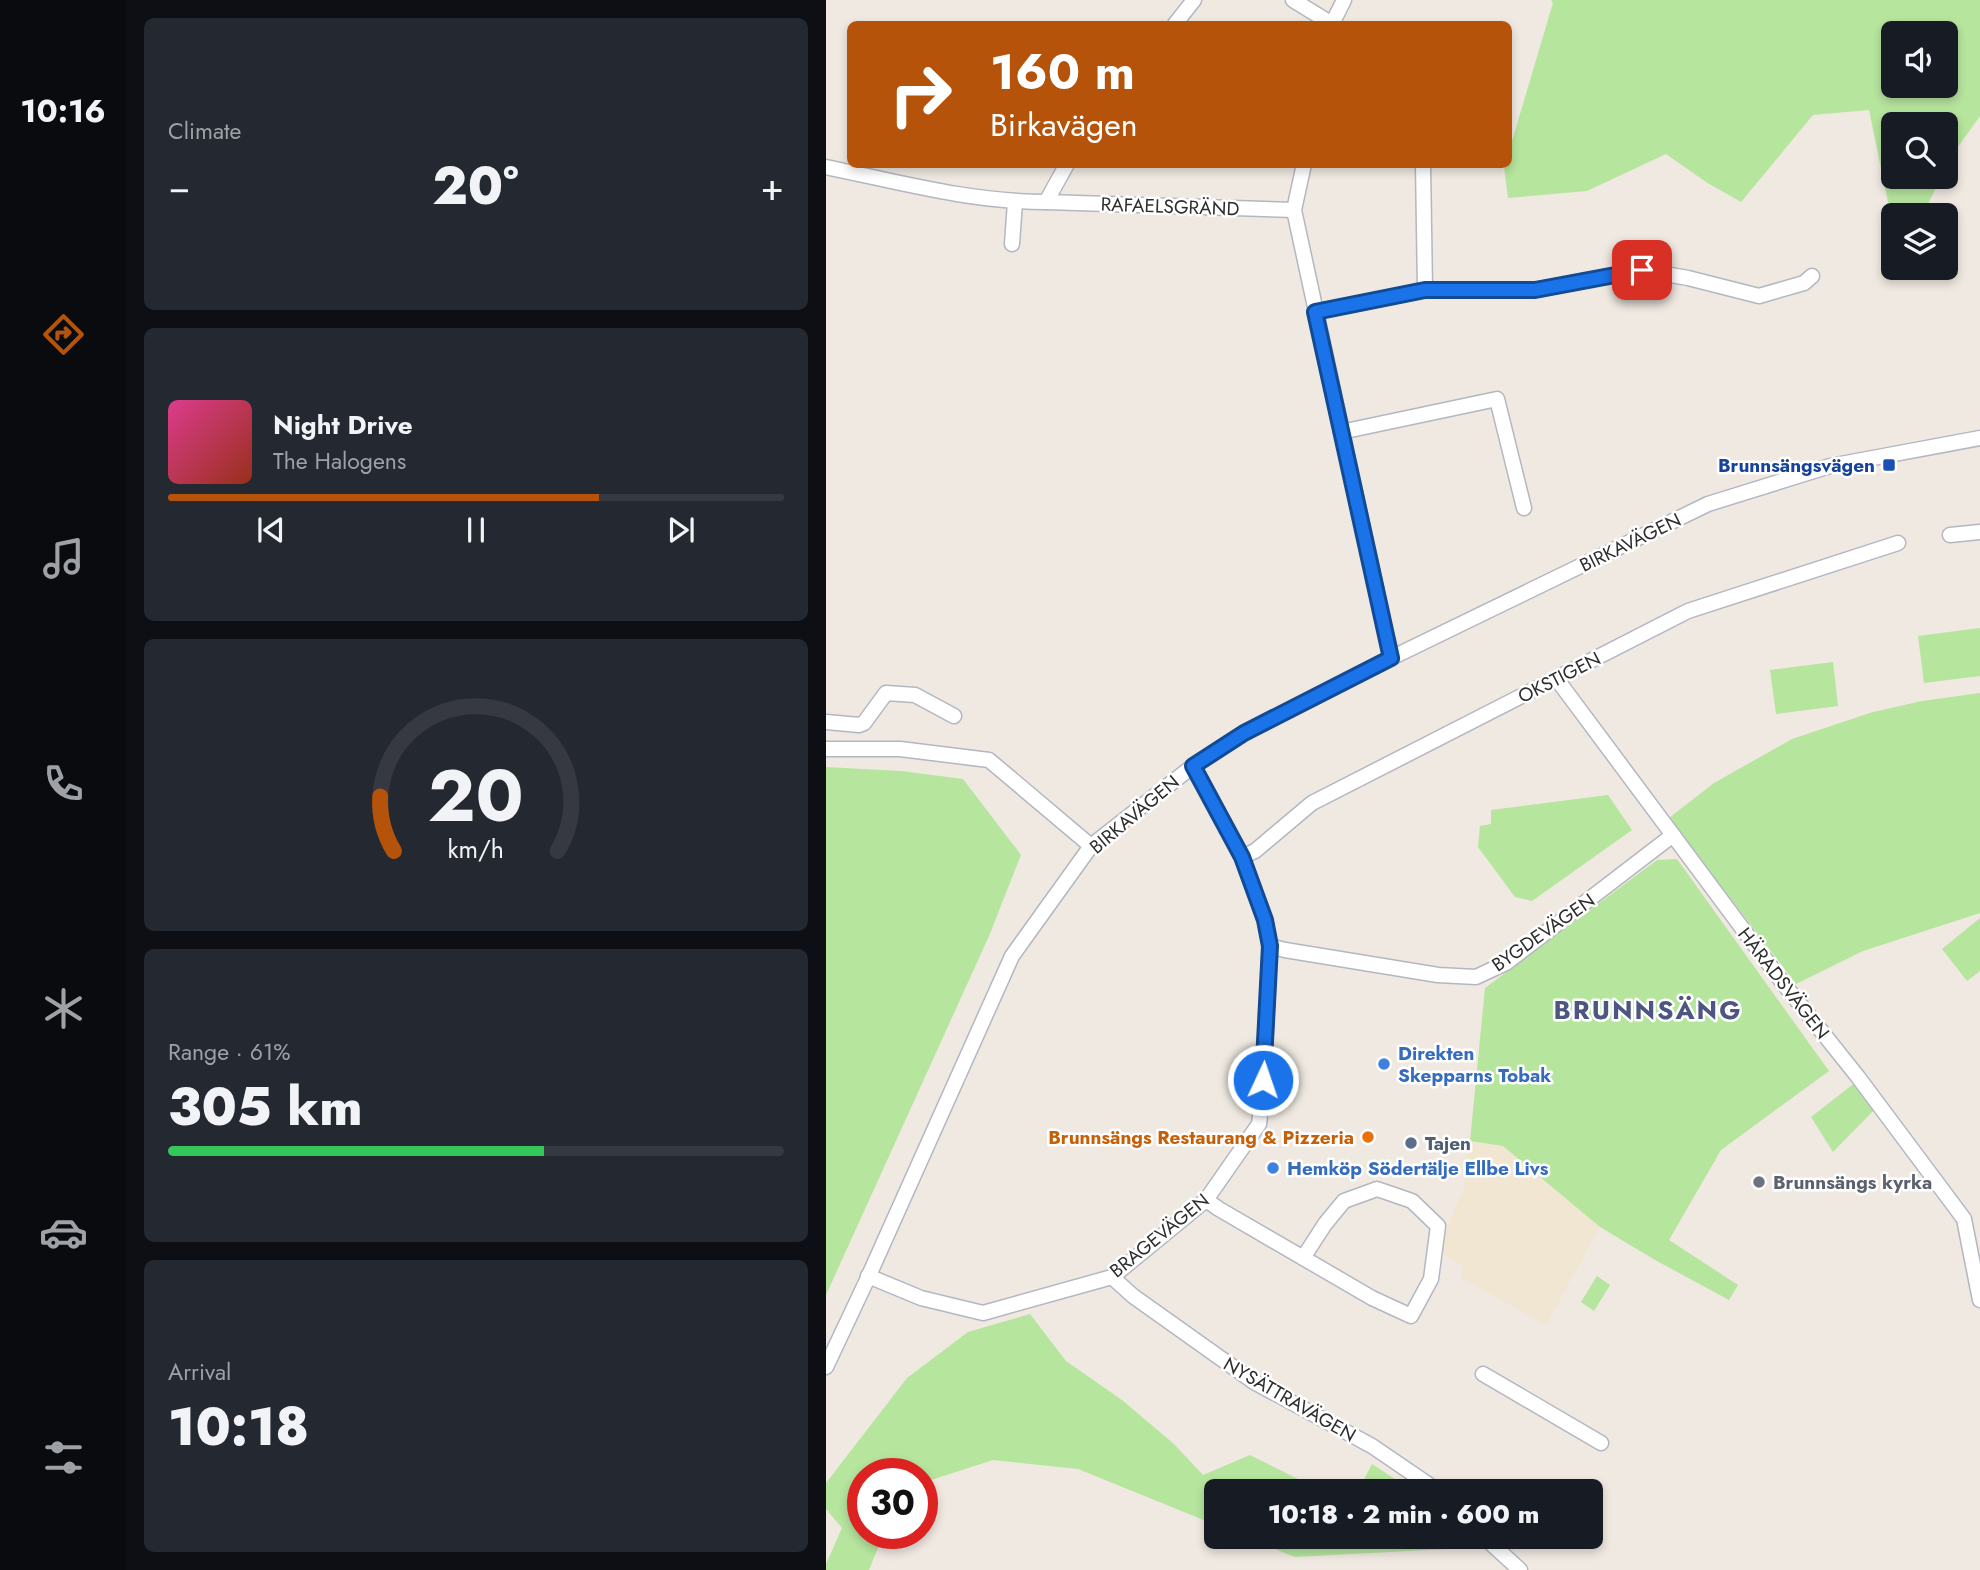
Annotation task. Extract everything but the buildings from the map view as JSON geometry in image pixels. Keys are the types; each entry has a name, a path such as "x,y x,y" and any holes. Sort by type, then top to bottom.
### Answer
{"street":[{"path":"1177,21 1194,0"},
{"path":"1293,0 1327,21"},
{"path":"1334,21 1344,0"},
{"name":"RAFAELSGRÄND","path":"826,167 954,195 1015,202 1294,210"},
{"path":"1046,202 1065,168"},
{"path":"1303,168 1294,210 1391,658"},
{"path":"1423,168 1425,290"},
{"path":"1012,244 1015,202"},
{"path":"1315,312 1425,290 1535,290 1642,270 1688,278 1759,296 1804,283 1812,276"},
{"path":"1341,432 1497,399 1524,508"},
{"name":"BIRKAVÄGEN","path":"826,1367 1012,956 1091,846 1193,766 1244,733 1391,658 1708,504 1830,466 1980,438"},
{"path":"1950,535 1980,532"},
{"name":"OKSTIGEN","path":"1242,857 1255,851 1312,803 1688,611 1898,542"},
{"name":"HÄRADSVÄGEN","path":"1556,678 1783,983 1858,1077 1964,1219 1980,1300"},
{"path":"826,722 859,725 864,723 886,692 915,695 954,716"},
{"path":"826,749 900,749 989,760 1091,846"},
{"name":"BRAGEVÄGEN","path":"869,1276 921,1298 983,1313 1112,1277 1206,1200 1259,1125 1270,946 1265,920 1242,857 1193,766"},
{"name":"BYGDEVÄGEN","path":"1270,946 1438,975 1476,977 1506,963 1673,835"},
{"path":"1206,1200 1304,1258 1372,1298 1411,1316 1432,1279 1438,1226 1412,1201 1377,1189 1344,1201 1325,1224 1304,1258"},
{"name":"NYSÄTTRAVÄGEN","path":"1112,1277 1133,1296 1254,1382 1372,1446 1420,1479"},
{"path":"1483,1374 1601,1443"},
{"path":"1497,1549 1520,1570"}],"shaded area":[{"path":"1470,1141 1503,1146 1600,1227 1546,1325 1460,1277 1464,1267 1437,1251 1464,1188"}],"green space":[{"path":"1551,0 1980,0 1980,116 1958,147 1958,112 1881,112 1881,168 1869,110 1813,115 1741,202 1666,154 1587,191 1508,198 1504,168 1512,168 1512,141 1553,3"},
{"path":"1885,189 1936,189 1928,203 1888,203"},
{"path":"1980,628 1980,676 1924,683 1918,636"},
{"path":"1833,662 1838,706 1776,714 1770,670"},
{"path":"1980,693 1980,913 1863,951 1796,984 1669,818 1714,783 1792,739 1873,712 1922,701"},
{"path":"826,767 901,771 963,779 1021,855 989,936 826,1295"},
{"path":"1608,795 1632,830 1532,901 1515,897 1478,847 1480,826 1491,824 1491,810"},
{"path":"1677,859 1829,1071 1721,1150 1669,1240 1738,1285 1729,1300 1600,1227 1503,1146 1470,1141 1485,988 1657,860"},
{"path":"1980,918 1980,971 1967,981 1942,949"},
{"path":"1856,1082 1875,1109 1833,1152 1811,1117"},
{"path":"1597,1276 1610,1285 1594,1311 1581,1302"},
{"path":"1030,1314 1066,1361 1122,1400 1174,1444 1203,1475 1250,1455 1298,1479 1204,1479 1204,1520 1078,1469 993,1460 938,1478 938,1458 847,1458 847,1549 878,1549 869,1570 826,1570 826,1564 842,1528 826,1509 826,1483 907,1378 968,1332"},
{"path":"1372,1464 1395,1479 1364,1479"},
{"path":"1275,1549 1447,1549 1295,1557"}],"place":[{"name":"Brunnsängsvägen","path":"1889,465"},
{"name":"Direkten Skepparns Tobak","path":"1384,1064"},
{"name":"Brunnsängs Restaurang & Pizzeria","path":"1368,1137"},
{"name":"Tajen","path":"1411,1143"},
{"name":"Hemköp Södertälje Ellbe Livs","path":"1273,1168"},
{"name":"Brunnsängs kyrka","path":"1759,1182"}],"district":[{"name":"BRUNNSÄNG","path":"1648,1010"}],"route":[{"path":"1263,1080 1270,946 1265,920 1242,857 1193,766 1244,733 1391,658 1315,312 1425,290 1535,290 1642,270"}]}
